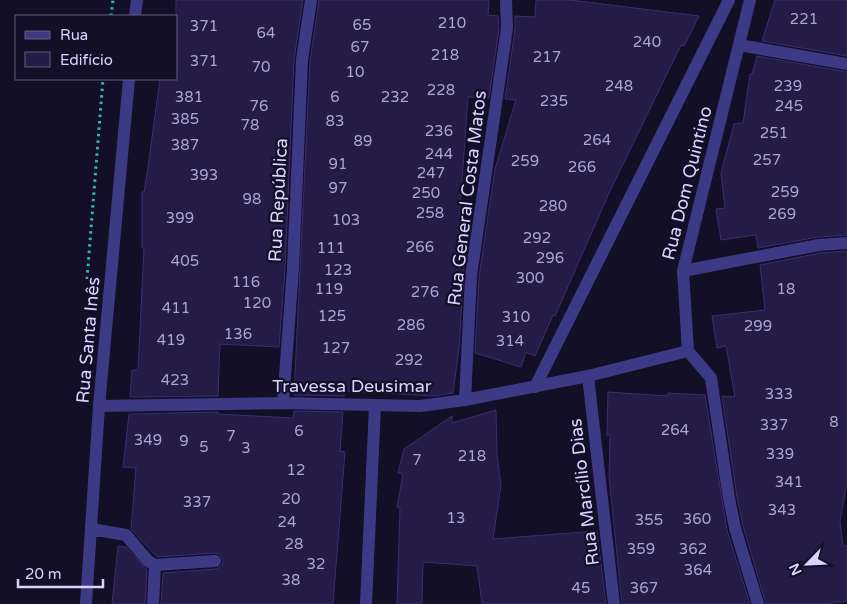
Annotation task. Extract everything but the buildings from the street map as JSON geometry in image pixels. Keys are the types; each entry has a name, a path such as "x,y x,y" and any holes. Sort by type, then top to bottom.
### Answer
{"street":[{"path":"135,15 137,0"},
{"name":"Rua República","path":"283,403 292,268 302,60 311,0"},
{"name":"Rua General Costa Matos","path":"465,400 471,276 507,28 506,0"},
{"name":"Rua Dom Quintino","path":"535,387 729,0"},
{"name":"Rua Dom Quintino","path":"688,351 684,271 750,0"},
{"path":"739,45 847,64"},
{"name":"Rua Santa Inês","path":"86,604 99,406 129,80"},
{"path":"684,271 819,245 847,243"},
{"path":"688,351 711,378 729,498 758,604"},
{"name":"Travessa Deusimar","path":"99,406 283,403 420,406 535,387 688,351"},
{"name":"Rua Marcílio Dias","path":"588,376 614,604"},
{"path":"366,604 375,406"},
{"path":"91,529 126,535 148,561 155,565 215,561"},
{"path":"154,604 155,565"}],"path":[{"path":"111,15 113,0"}]}
